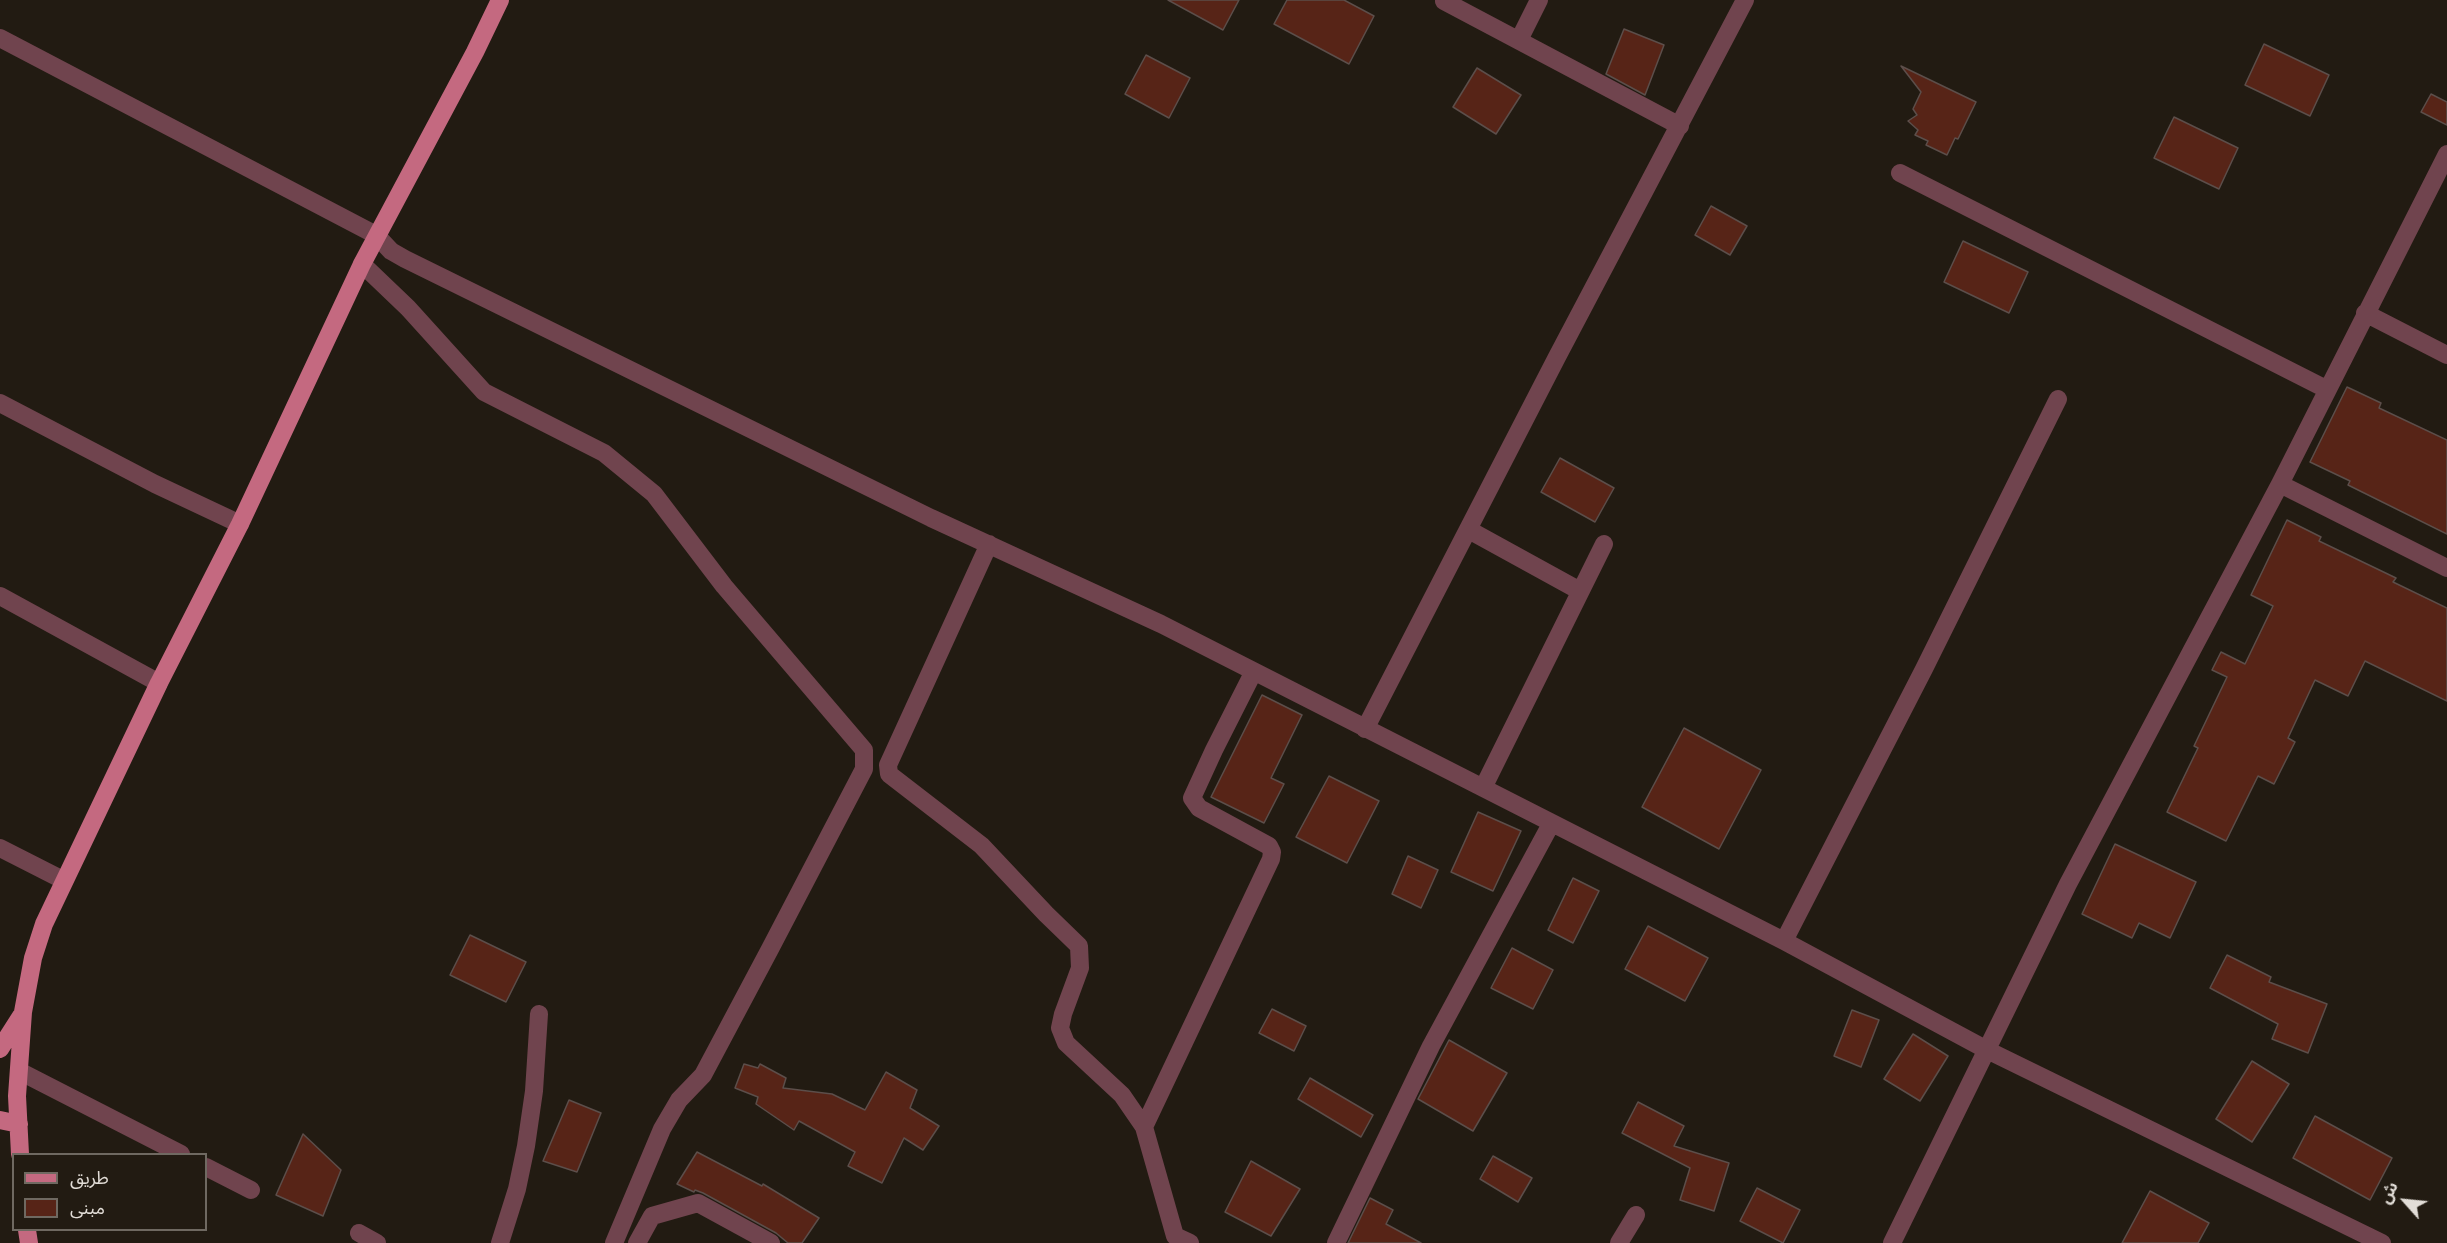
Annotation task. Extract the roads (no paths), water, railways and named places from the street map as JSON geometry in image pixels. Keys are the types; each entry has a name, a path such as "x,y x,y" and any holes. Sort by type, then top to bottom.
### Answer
{"main road":[{"path":"20,1153 19,1124 9,1096 19,1071 23,1012 40,935 63,880 240,524 376,235 475,52 500,0"},
{"path":"0,1049 23,1012"},
{"path":"0,1120 19,1124"}],"street":[{"path":"1519,40 1539,0"},
{"path":"1365,729 1745,0"},
{"path":"1444,1 1680,126"},
{"path":"0,38 376,235 382,243 405,259 930,518 1161,624 1551,825 1784,941 1987,1050 2382,1243"},
{"path":"1892,1243 2068,884 2280,484 2326,389 2447,154"},
{"path":"1900,173 2326,389"},
{"path":"362,264 408,308 484,392 604,453 654,494 724,586 864,750 864,769 703,1075 679,1100 662,1129 614,1243"},
{"path":"2365,313 2447,355"},
{"path":"1784,941 1924,669 2058,399"},
{"path":"0,403 240,524"},
{"path":"2280,484 2447,568"},
{"path":"1469,530 1580,591"},
{"path":"989,544 888,765 889,774 981,844 1079,946 1080,968 1060,1028 1066,1043 1122,1095 1144,1127 1180,1241"},
{"path":"1483,788 1604,544"},
{"path":"0,596 159,683"},
{"path":"1144,1127 1271,859 1272,852 1269,846 1199,808 1192,798 1253,673"},
{"path":"1336,1243 1431,1046 1551,825"},
{"path":"0,848 63,880"},
{"path":"500,1243 517,1189 526,1146 534,1091 539,1014"},
{"path":"19,1071 177,1153"},
{"path":"207,1168 251,1190"},
{"path":"638,1243 652,1216 698,1203 771,1243"},
{"path":"1619,1243 1636,1215"},
{"path":"359,1233 377,1243"}]}
